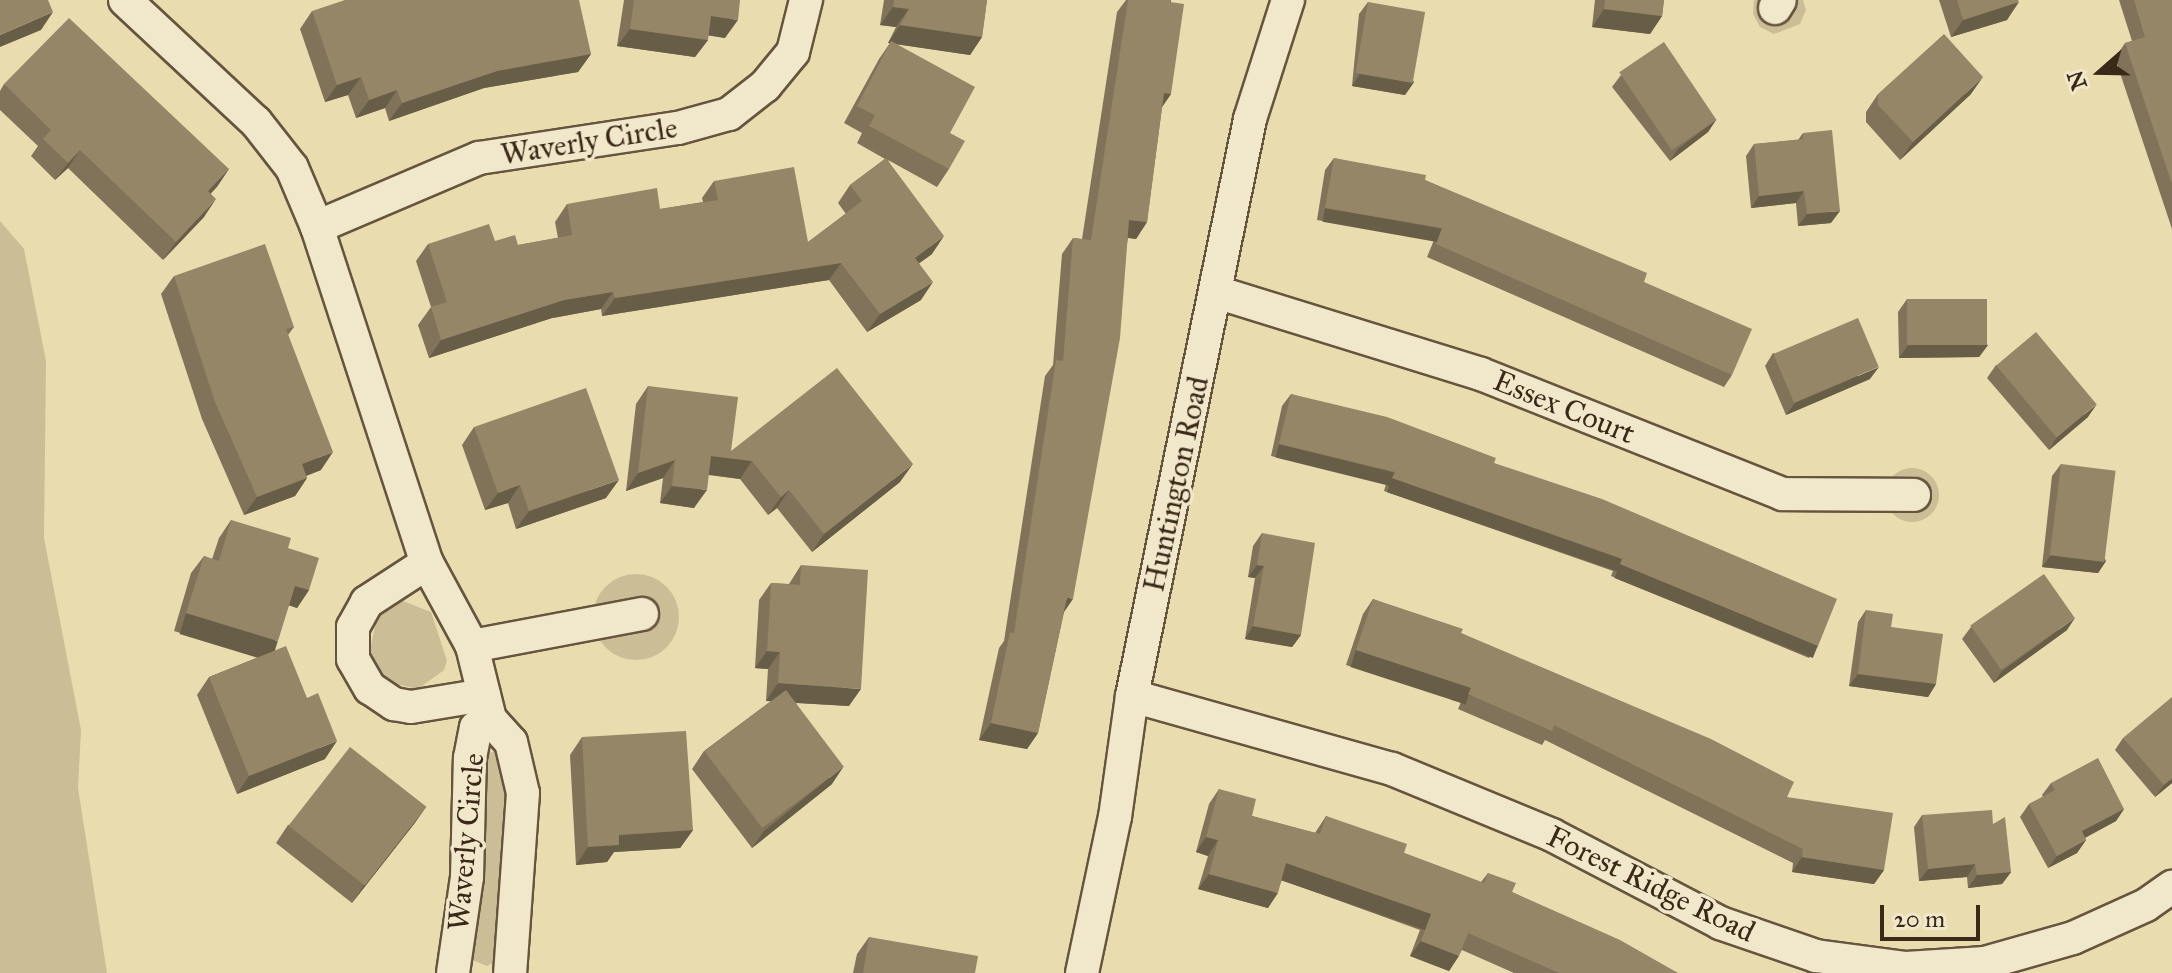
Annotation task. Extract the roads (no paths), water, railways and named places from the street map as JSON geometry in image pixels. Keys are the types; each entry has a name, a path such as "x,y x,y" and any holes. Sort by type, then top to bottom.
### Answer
{"street":[{"name":"Waverly Circle","path":"125,0 256,122 292,168 317,227 427,563 472,646 487,707 511,742 523,793 510,973"},
{"name":"Waverly Circle","path":"317,227 479,158 678,128 729,114 765,86 793,52 806,0"},
{"name":"Huntington Road","path":"1082,973 1115,817 1132,696 1250,119 1288,0"},
{"name":"Essex Court","path":"1216,292 1481,374 1782,494 1914,495"},
{"path":"427,563 367,602 353,627 353,659 370,688 394,704 411,707 487,707"},
{"path":"472,646 642,614"},
{"name":"Forest Ridge Road","path":"1132,696 1392,769 1552,835 1720,923 1848,966 1957,969 1985,963 2073,938 2146,905 2172,887"},
{"name":"Waverly Circle","path":"453,973 467,877 470,758 476,728 487,707"}]}
